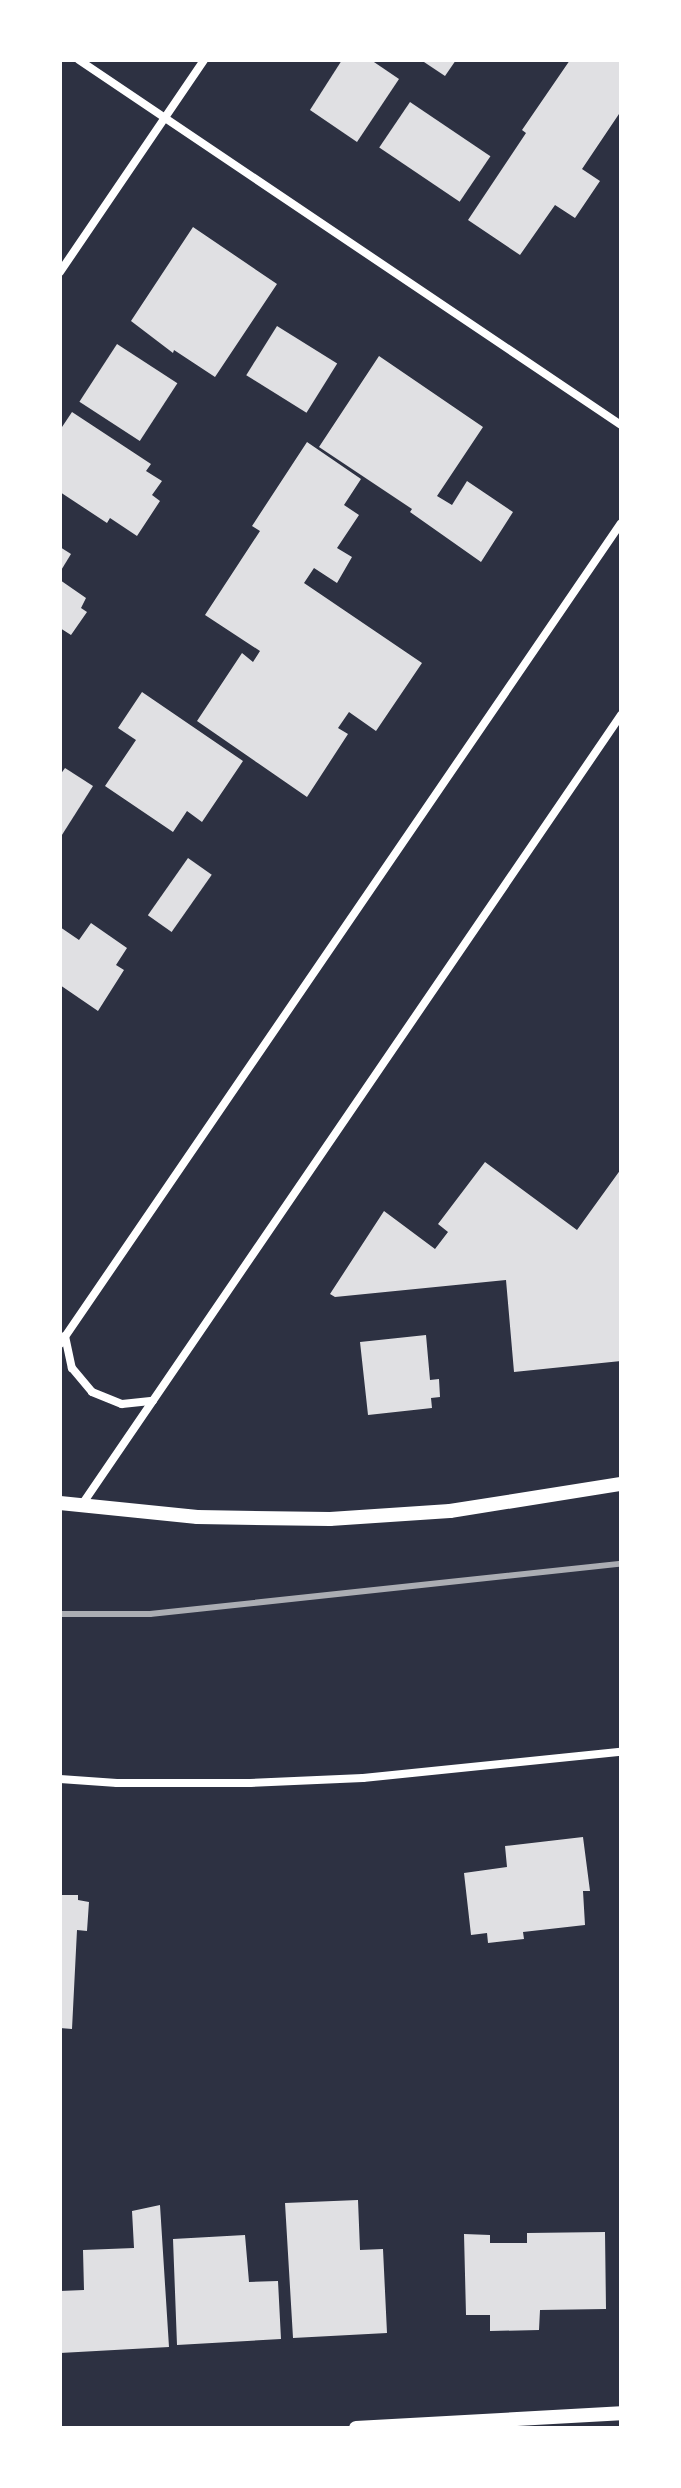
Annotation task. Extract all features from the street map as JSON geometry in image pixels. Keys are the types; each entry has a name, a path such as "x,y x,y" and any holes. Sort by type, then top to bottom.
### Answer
{"street":[{"path":"79,60 621,425"},
{"path":"60,272 204,60"},
{"path":"153,1401 122,1404 92,1392 72,1368 62,1340 621,523"},
{"path":"81,1506 621,715"},
{"path":"60,1503 197,1517 330,1519 450,1511 621,1484"},
{"path":"60,1779 206,1783 363,1778 621,1752"},
{"path":"356,2428 621,2413"}],"building":[{"path":"342,60 371,60 399,79 357,142 310,110"},
{"path":"421,60 456,60 445,76"},
{"path":"570,60 621,60 621,111 582,169 600,181 575,218 555,205 520,255 468,220 526,133 522,130"},
{"path":"410,102 490,156 460,202 379,148"},
{"path":"193,227 277,284 215,377 174,350 173,353 131,321"},
{"path":"277,326 337,364 306,413 246,375"},
{"path":"117,344 177,383 140,441 79,402"},
{"path":"379,356 483,427 437,496 452,505 467,481 513,512 481,562 410,512 412,509 319,447"},
{"path":"72,412 151,464 146,471 162,481 152,495 160,501 137,536 110,518 107,523 60,492 60,430"},
{"path":"307,442 361,479 344,505 359,515 337,548 352,557 337,583 314,568 304,583 422,663 376,731 349,712 338,728 348,734 307,797 197,721 242,653 253,662 260,651 205,615 260,531 252,526"},
{"path":"60,547 71,554 60,572"},
{"path":"60,580 86,598 81,608 87,612 71,635 60,628"},
{"path":"142,692 243,761 202,822 187,811 173,832 105,786 136,740 118,728"},
{"path":"65,768 93,786 60,838 60,775"},
{"path":"188,858 212,875 172,932 148,915"},
{"path":"91,923 127,948 116,965 124,970 98,1011 60,985 60,927 79,940"},
{"path":"485,1162 577,1230 621,1169 621,1361 514,1372 506,1280 335,1297 330,1294 384,1211 435,1249 448,1232 438,1224"},
{"path":"426,1335 430,1380 439,1379 440,1397 431,1398 432,1408 368,1415 360,1342"},
{"path":"583,1837 590,1891 583,1891 585,1925 523,1932 524,1939 488,1943 487,1933 471,1935 464,1873 507,1867 505,1846"},
{"path":"60,1895 78,1895 78,1900 89,1902 87,1931 77,1930 72,2029 60,2028"},
{"path":"358,2200 360,2250 383,2249 387,2333 293,2338 285,2203"},
{"path":"160,2205 169,2347 60,2353 60,2291 84,2290 83,2250 134,2248 132,2211"},
{"path":"605,2232 606,2309 540,2310 539,2330 490,2331 490,2315 466,2315 464,2234 490,2235 490,2243 527,2243 527,2233"},
{"path":"245,2235 249,2282 278,2281 281,2339 177,2345 173,2239"}],"railway":[{"path":"60,1614 150,1614 621,1564"}]}
